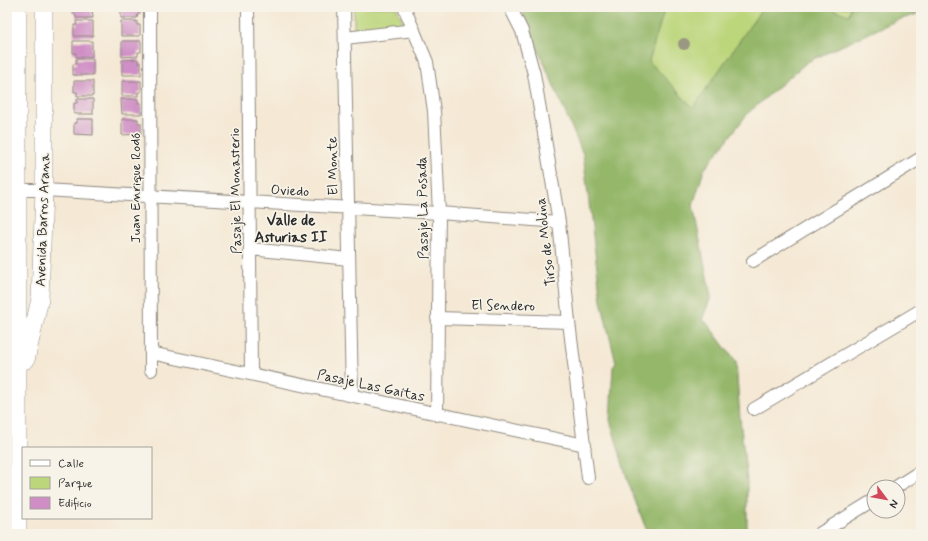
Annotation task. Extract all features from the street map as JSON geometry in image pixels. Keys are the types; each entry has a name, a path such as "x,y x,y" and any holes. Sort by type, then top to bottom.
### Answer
{"main road":[{"name":"Avenida Barros Arana","path":"18,7 18,534"},
{"name":"Avenida Barros Arana","path":"19,432 26,363 40,300 44,190 44,7"}],"street":[{"name":"Juan Enrique Rodó","path":"150,7 151,370"},
{"name":"Pasaje El Monasterio","path":"248,7 251,374"},
{"name":"El Monte","path":"344,7 352,395"},
{"name":"Pasaje La Posada","path":"404,7 427,62 433,104 439,212 437,414"},
{"name":"Tirso de Molina","path":"510,7 522,31 534,74 559,222 569,322 588,478"},
{"path":"345,38 414,30"},
{"path":"753,261 921,158"},
{"name":"Oviedo","path":"19,190 44,190 439,212 559,222"},
{"path":"250,249 349,259"},
{"path":"754,409 921,310"},
{"name":"El Sendero","path":"437,318 569,322"},
{"name":"Pasaje Las Gaitas","path":"151,352 585,446"},
{"path":"906,481 921,471"},
{"path":"820,534 866,505"}],"green space":[{"path":"7,7 10,7 10,109 7,110"},
{"path":"354,7 396,7 407,29 354,32"},
{"path":"520,7 665,7 649,61 693,108 763,7 824,7 849,15 851,7 921,7 921,13 895,21 807,62 748,113 704,170 693,205 711,297 702,320 706,322 736,362 747,482 747,534 648,534 628,482 610,420 613,367 616,363 601,301 583,154"},
{"path":"564,7 902,7 829,31 665,170"},
{"path":"7,218 14,229 16,504 7,505"}],"building":[{"path":"73,7 92,7 93,18 76,18 76,14 73,14"},
{"path":"121,7 140,7 140,14 138,14 137,18 121,18"},
{"path":"76,21 93,21 93,36 74,36 74,25 77,25"},
{"path":"121,21 137,21 137,25 140,25 140,36 121,36"},
{"path":"73,41 92,41 92,57 76,57 76,53 73,53"},
{"path":"122,41 141,41 141,52 138,52 138,56 122,57"},
{"path":"76,59 93,59 93,75 73,75 73,64 76,64"},
{"path":"138,59 138,63 141,63 141,75 122,75 122,60"},
{"path":"74,81 93,81 93,96 77,96 77,92 74,92"},
{"path":"122,81 141,81 141,92 138,92 138,96 122,96"},
{"path":"77,99 93,99 93,114 74,114 74,103 77,103"},
{"path":"121,99 138,99 138,103 141,103 141,114 122,114"},
{"path":"77,119 93,119 93,135 74,134 74,123 77,123"},
{"path":"122,119 138,119 138,123 141,123 141,134 122,135"}],"district":[{"name":"Valle de Asturias II","path":"291,228"}]}
